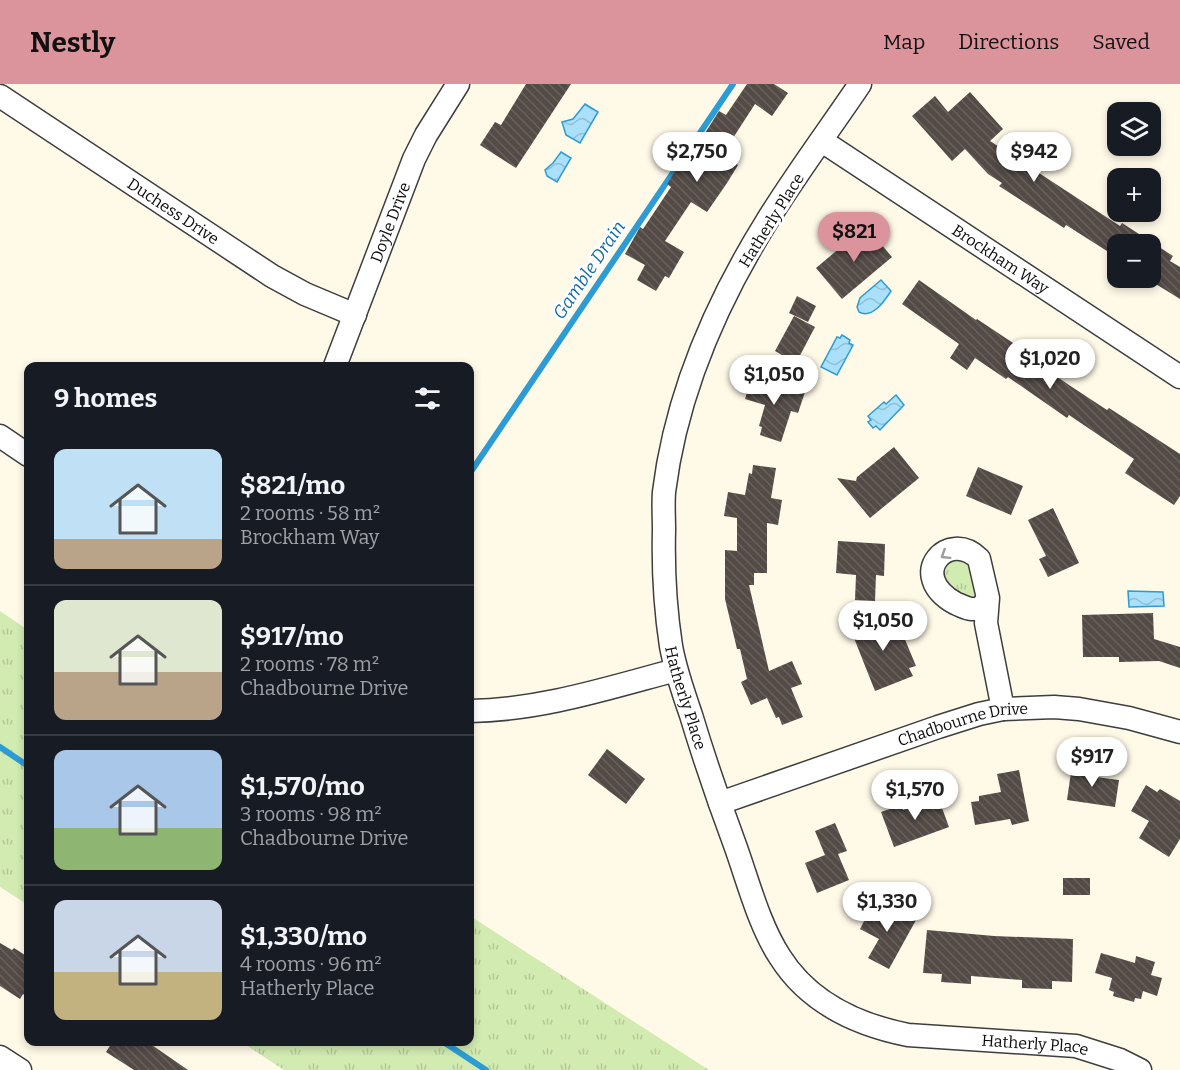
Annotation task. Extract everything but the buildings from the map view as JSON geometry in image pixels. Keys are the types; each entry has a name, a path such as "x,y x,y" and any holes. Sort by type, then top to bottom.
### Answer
{"street":[{"name":"Doyle Drive","path":"337,362 414,159 458,84"},
{"name":"Hatherly Place","path":"860,84 767,221 733,280 704,340 675,431 664,494 663,581 676,670 720,803 768,934 780,958 797,979 817,997 837,1011 860,1022 908,1035 1076,1046 1120,1060 1140,1070"},
{"name":"Duchess Drive","path":"0,96 272,276 305,294 355,315"},
{"name":"Brockham Way","path":"822,141 1180,376"},
{"path":"0,436 24,452"},
{"path":"986,623 940,593 932,579 932,571 942,554 950,550 966,549 979,559 988,598 986,623 1003,709"},
{"path":"965,608 978,609 988,598"},
{"path":"474,711 503,711 561,701 676,670"},
{"name":"Chadbourne Drive","path":"720,803 938,727 1003,709 1054,707 1079,709 1128,718 1180,732"},
{"path":"0,1057 20,1070"}],"green space":[{"path":"956,559 970,563 977,592 976,598 954,587 944,576 943,570 947,564"},
{"path":"0,611 24,627 24,902 0,887"},
{"path":"474,919 709,1070 284,1070 248,1046 474,1046"}],"water":[{"path":"585,104 598,112 580,143 566,135 562,122 573,119"},
{"path":"561,152 571,158 557,182 547,176 545,170"},
{"path":"881,280 891,291 873,311 864,314 859,312 857,307 860,298"},
{"path":"842,335 853,345 837,375 821,367 837,337 840,338"},
{"path":"896,395 904,405 880,430 876,426 873,428 868,422 871,420 868,416"},
{"path":"1128,591 1163,592 1164,606 1129,607"}],"waterway":[{"name":"Gamble Drain","path":"474,467 733,84"},
{"path":"0,747 24,763"},
{"path":"450,1046 486,1070"}]}
